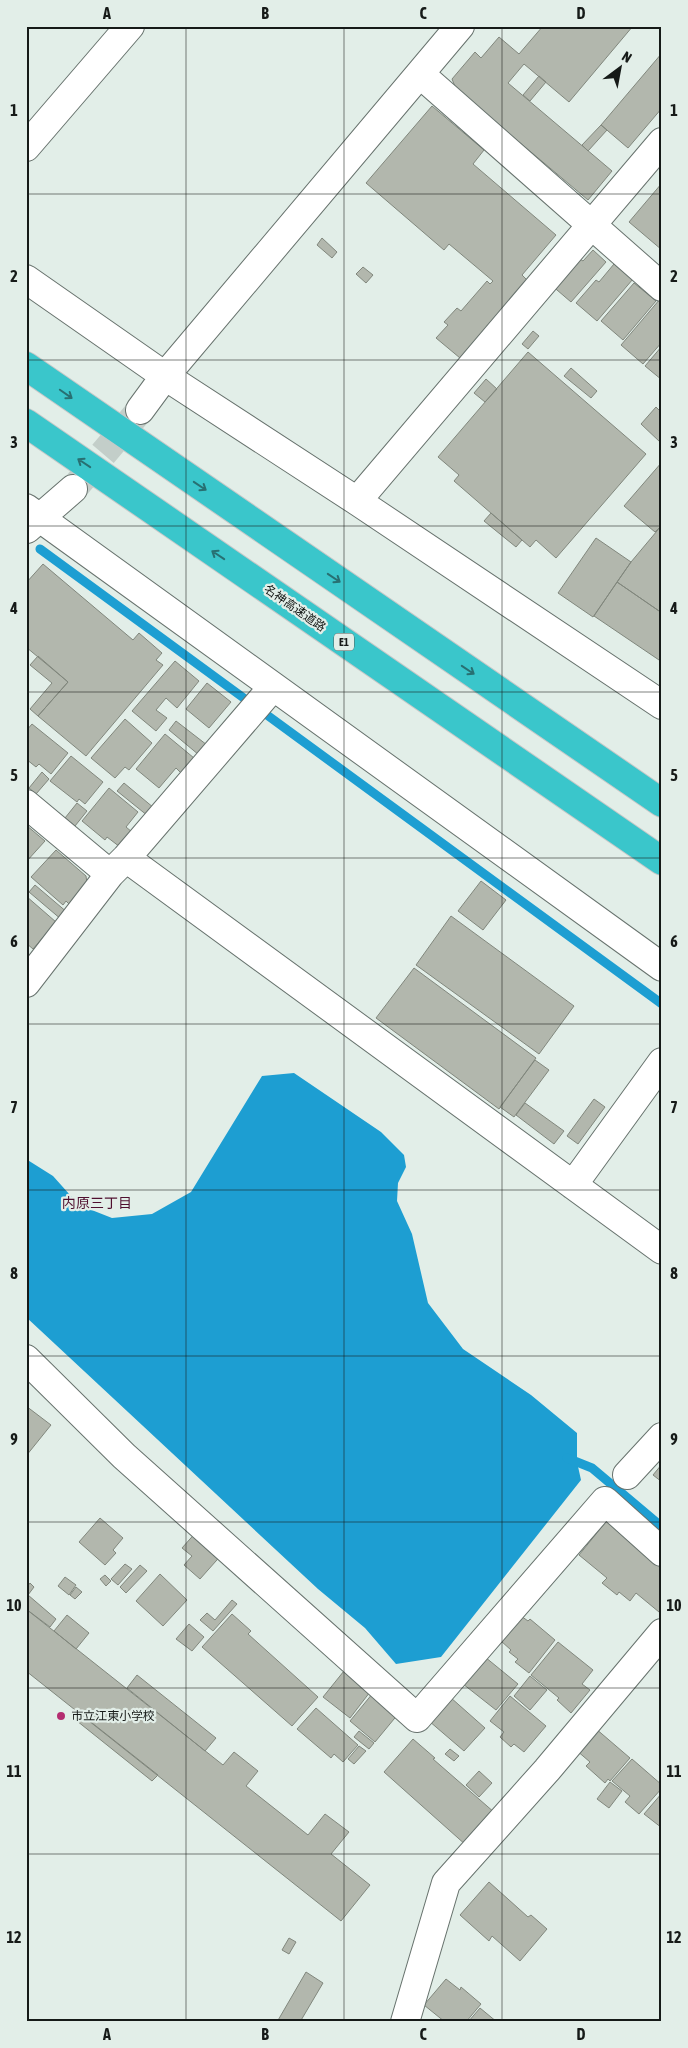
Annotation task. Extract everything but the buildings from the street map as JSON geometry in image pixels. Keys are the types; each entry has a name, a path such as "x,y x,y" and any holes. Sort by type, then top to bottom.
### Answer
{"highway":[{"path":"26,366 662,803"},
{"name":"名神高速道路","path":"26,423 662,861"},
{"path":"241,570 336,652 662,880"}],"street":[{"path":"26,147 130,26"},
{"path":"140,410 165,376 460,26"},
{"path":"420,74 662,286"},
{"path":"357,500 662,142"},
{"path":"26,279 165,376 357,500 662,705"},
{"path":"73,490 31,518 262,700 662,967"},
{"path":"26,984 118,866 262,700"},
{"path":"26,804 118,866 573,1185 662,1250"},
{"path":"573,1185 662,1062"},
{"path":"26,1358 124,1456 416,1718 605,1501 662,1552"},
{"path":"627,1475 662,1437"},
{"path":"405,2022 446,1883 547,1770 662,1633"}],"water":[{"path":"294,1073 381,1132 404,1155 406,1167 398,1183 397,1201 412,1234 428,1303 463,1349 531,1395 577,1433 577,1462 581,1480 441,1657 396,1664 365,1628 318,1589 26,1317 26,1159 53,1176 79,1205 112,1218 152,1214 191,1192 262,1076"}],"waterway":[{"path":"40,549 662,1004"},
{"path":"567,1458 592,1468 662,1527"}],"tunnel":[{"path":"76,486 140,410"}],"place":[{"name":"市立江東小学校","path":"61,1716"}],"district":[{"name":"内原三丁目","path":"97,1203"}]}
